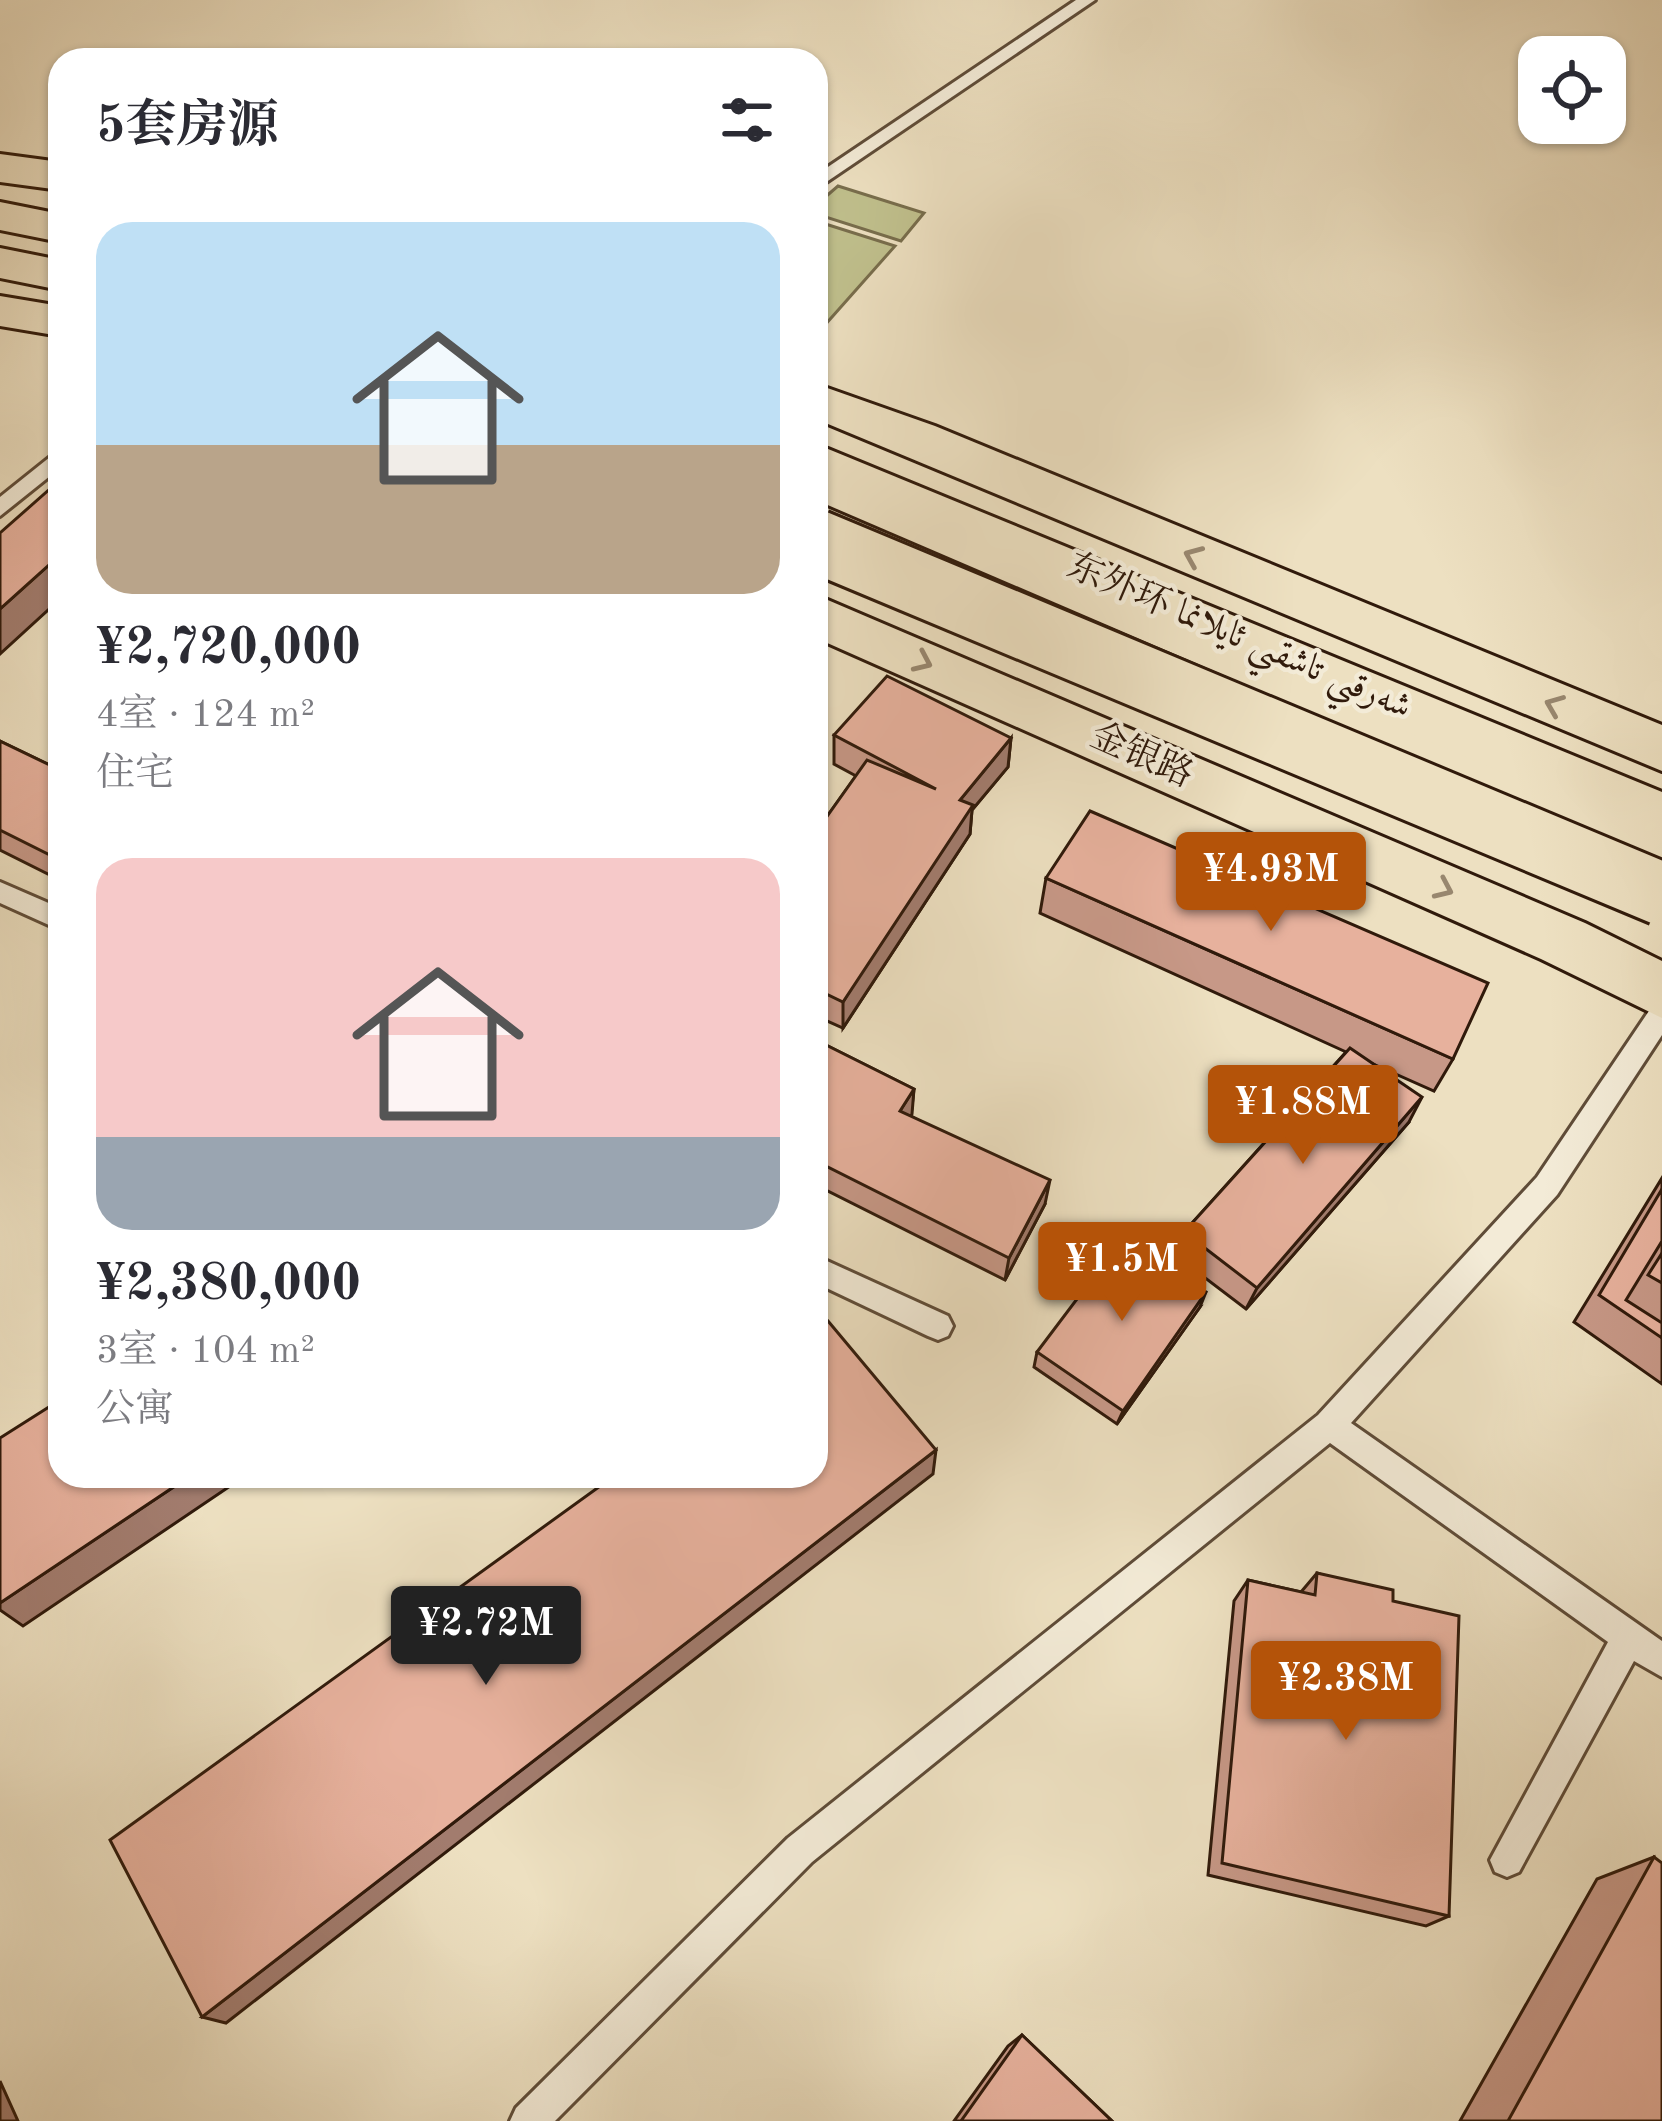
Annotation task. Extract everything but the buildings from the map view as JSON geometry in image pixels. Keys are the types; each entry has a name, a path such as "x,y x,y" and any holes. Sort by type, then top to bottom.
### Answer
{"main road":[{"path":"0,168 48,174"},
{"path":"0,216 48,226"},
{"path":"0,263 48,273"},
{"path":"0,311 48,319"},
{"path":"828,405 917,438 1662,749"},
{"name":"东外环 شەرقىي تاشقىي ئايلانما","path":"828,466 1662,817"},
{"path":"828,484 1662,839"},
{"name":"东外环 شەرقىي تاشقىي ئايلانما","path":"828,546 1662,894"},
{"path":"828,554 1398,767 1662,874"},
{"name":"金银路","path":"828,620 1563,941 1662,991"}],"lane":[{"path":"828,175 1087,0"},
{"path":"0,509 48,467"},
{"path":"0,892 48,914"},
{"path":"529,2121 800,1850 1329,1425 1547,1186 1662,1013"},
{"path":"828,1275 938,1326"},
{"path":"1329,1425 1662,1661"},
{"path":"1508,1860 1629,1637"}],"green space":[{"path":"838,186 924,213 901,241 828,218 828,195"},
{"path":"828,225 895,246 828,321"}]}
